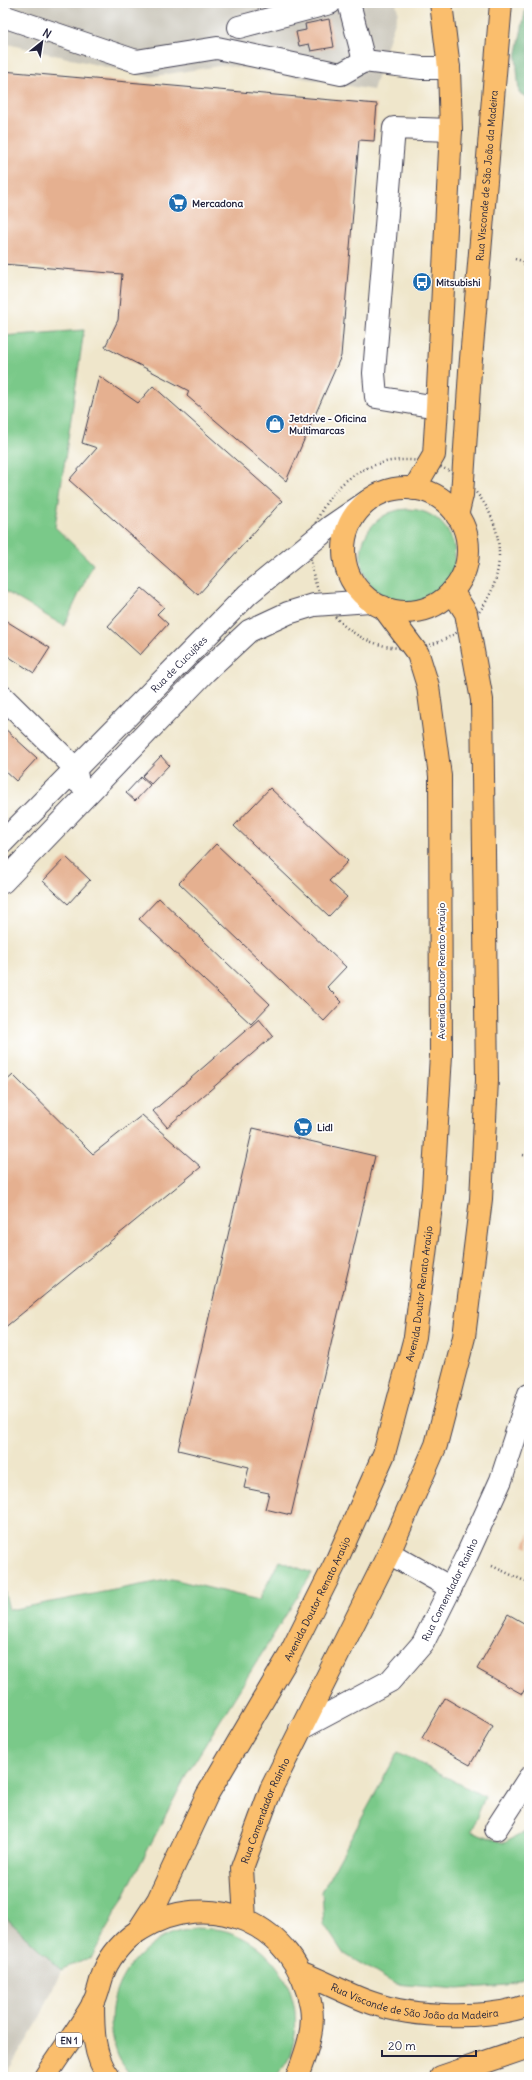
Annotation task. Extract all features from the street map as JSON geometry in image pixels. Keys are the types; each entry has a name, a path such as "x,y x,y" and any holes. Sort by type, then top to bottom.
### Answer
{"main road":[{"path":"414,489 434,454 437,407 451,130 449,68 441,3"},
{"name":"Rua Visconde de São João da Madeira","path":"457,516 462,495 470,371 501,3"},
{"name":"Avenida Doutor Renato Araújo","path":"138,1931 158,1900 207,1795 289,1656 335,1564 384,1454 415,1337 433,1189 441,1031 440,776 428,686 418,654 377,604 354,585 345,563 344,550 350,523 355,514 368,501 390,490 414,489 431,493 446,503 457,516 465,532 467,549 465,567 452,591 438,603 420,610 402,611 377,604"},
{"path":"300,1729 389,1553 438,1438 464,1337 481,1199 487,1080 482,700 466,613 452,591"},
{"name":"Rua Comendador Raínho","path":"245,1919 242,1868 271,1789 300,1729"},
{"path":"109,2077 105,2072 94,2038 93,2003 105,1969 119,1948 138,1931 172,1915 209,1911 245,1919 273,1937 287,1951 302,1973 312,2008 310,2045 297,2077"},
{"name":"Rua Visconde de São João da Madeira","path":"302,1973 372,2003 405,2012 473,2016 529,2005"},
{"name":"EN 1","path":"45,2077 93,2003"},
{"path":"441,2077 529,2047"}],"street":[{"path":"239,27 330,3"},
{"path":"350,3 364,61"},
{"path":"3,16 136,60 217,48 341,74 364,61 422,68 449,68"},
{"path":"437,407 376,397 374,373 394,128 451,130"},
{"name":"Rua de Cucujães","path":"3,842 248,594 311,542 368,501"},
{"path":"3,882 205,672 249,632 288,613 324,604 377,604"},
{"path":"3,697 75,768 81,802"},
{"name":"Rua Comendador Rainho","path":"300,1729 390,1681 423,1643 468,1555 501,1480 529,1394"},
{"path":"389,1553 451,1588"},
{"path":"496,1829 529,1778"}],"path":[{"path":"515,259 523,261 529,280"},
{"path":"419,460 429,464 450,470 463,480 475,490 493,517 500,548 497,580 484,609 461,632 432,646 402,649 371,643 345,627 324,604 313,576 311,542 318,516 335,490 359,471 387,461 419,460"},
{"path":"523,1155 529,1156"},
{"path":"468,1555 529,1583"}],"shaded area":[{"path":"3,3 396,3 398,12 373,90 225,65 149,77 3,43"},
{"path":"3,1915 61,1970 38,2022 4,2077"}],"green space":[{"path":"527,3 529,3 529,98 519,93 516,57"},
{"path":"84,330 55,527 93,564 64,626 3,590 3,336"},
{"path":"408,509 426,512 441,523 452,538 455,556 452,574 441,589 426,600 408,603 390,600 375,589 364,574 361,556 364,538 375,523 390,512"},
{"path":"279,1561 312,1573 187,1774 92,1957 61,1970 3,1915 3,1585 9,1610 172,1579 259,1600"},
{"path":"398,1752 485,1797 471,1831 504,1843 529,1830 529,1975 507,1985 458,1989 395,1984 343,1953 324,1924 322,1891"},
{"path":"195,1928 217,1929 248,1940 264,1952 277,1966 287,1983 293,2001 296,2020 294,2040 288,2060 275,2077 131,2077 119,2059 113,2038 111,2020 113,2003 118,1987 126,1972 137,1958 150,1946 173,1933"}],"building":[{"path":"329,19 334,47 311,51 309,44 299,46 296,32 306,30 305,24"},
{"name":"Mercadona","path":"3,71 377,104 374,141 359,140 341,356 286,481 187,396 189,391 105,347 118,320 122,274 3,264"},
{"path":"99,376 138,403 153,386 282,501 198,595 69,480 97,448 82,443"},
{"path":"142,588 164,607 157,614 168,624 140,655 108,626"},
{"path":"3,619 50,648 34,673 3,653"},
{"path":"3,727 37,758 16,781 3,769"},
{"path":"161,756 169,765 151,784 142,776"},
{"path":"141,777 150,785 135,801 126,793"},
{"path":"270,788 348,861 329,881 347,897 329,916 234,826"},
{"path":"216,844 346,967 327,987 342,1002 324,1021 179,883"},
{"path":"66,857 90,880 68,904 43,881"},
{"path":"159,898 270,1004 251,1024 139,919"},
{"path":"259,1019 273,1036 167,1127 153,1111"},
{"path":"13,1075 93,1154 142,1115 201,1167 3,1329 3,1084"},
{"path":"253,1128 375,1156 291,1515 265,1509 269,1493 244,1488 249,1467 178,1450"},
{"path":"529,1533 529,1548 524,1546"},
{"path":"508,1614 529,1626 529,1682 522,1694 477,1669"},
{"path":"445,1698 493,1726 470,1765 422,1738"}],"place":[{"name":"Mercadona","path":"178,203"},
{"name":"Mitsubishi","path":"422,282"},
{"name":"Jetdrive - Oficina Multimarcas","path":"275,424"},
{"name":"Lidl","path":"303,1127"}]}
